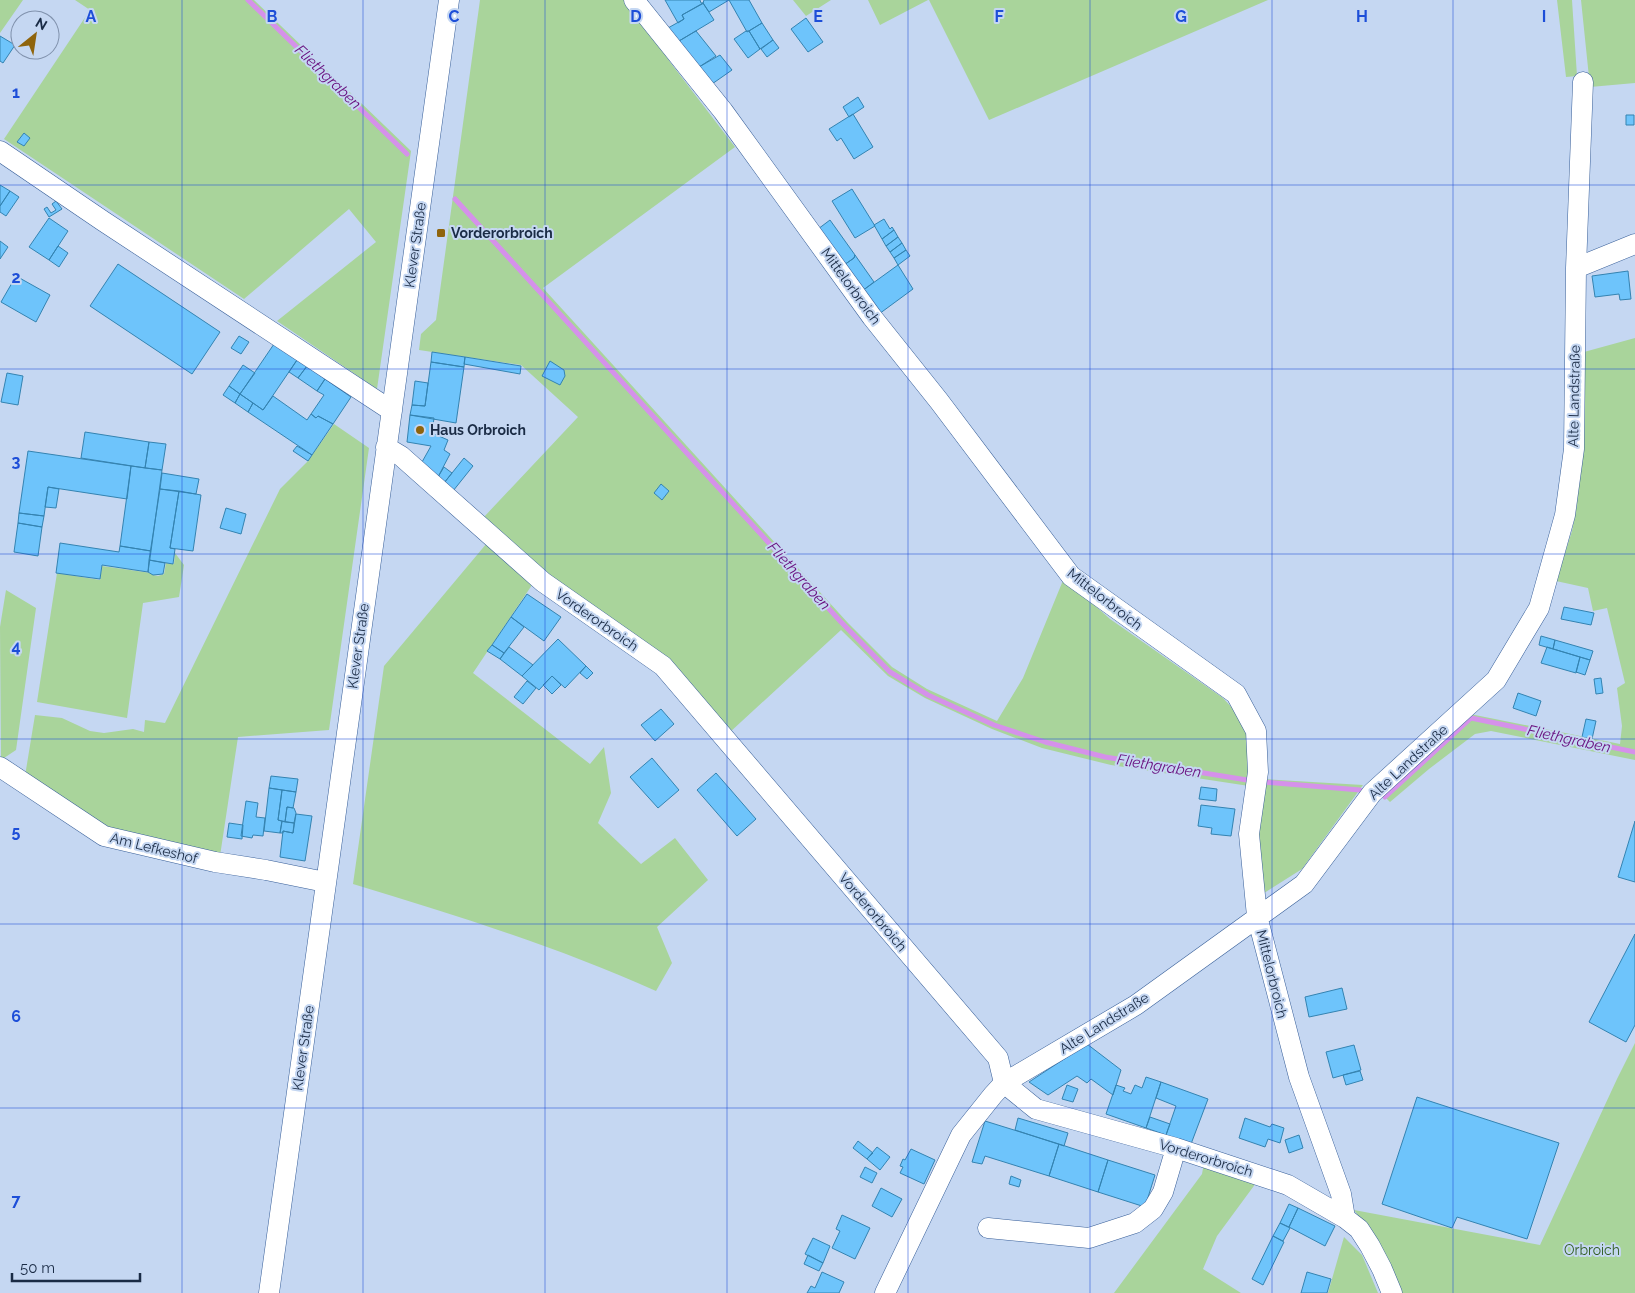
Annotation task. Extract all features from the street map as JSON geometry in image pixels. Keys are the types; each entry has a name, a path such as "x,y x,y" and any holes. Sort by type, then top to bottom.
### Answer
{"street":[{"name":"Klever Straße","path":"269,1293 449,0"},
{"name":"Mittelorbroich","path":"634,0 723,111 872,317 939,401 1071,576 1236,694 1256,731 1258,772 1249,834 1257,916 1298,1077 1340,1194 1345,1218"},
{"name":"Alte Landstraße","path":"886,1293 961,1135 1004,1083 1136,1005 1257,916 1304,884 1372,793 1496,680 1539,608 1565,515 1574,449 1576,268 1583,82"},
{"path":"0,150 392,411"},
{"path":"1576,268 1635,244"},
{"name":"Vorderorbroich","path":"386,447 401,456 543,582 663,666 998,1058 1004,1083 1036,1109 1176,1148 1288,1185 1345,1218 1359,1229 1370,1246 1392,1293"},
{"name":"Am Lefkeshof","path":"0,767 104,836 215,862 326,882"},
{"path":"988,1228 1089,1238 1136,1223 1153,1208 1164,1192 1176,1148"}],"green space":[{"path":"0,0 23,0 16,10 10,10 10,19 0,33"},
{"path":"75,0 254,0 411,151 377,389 277,321 376,242 349,209 244,299 4,139 57,60 60,60 60,55 90,10"},
{"path":"480,0 626,0 636,11 670,62 735,147 543,288 848,623 892,667 927,689 997,721 1023,678 1064,578 1110,619 1223,698 1235,711 1243,722 1246,731 1249,786 1111,765 1042,748 992,729 925,698 888,676 841,630 729,733 541,573 483,518 578,417 521,365 419,350 421,334 436,320"},
{"path":"793,0 831,0 806,16"},
{"path":"868,0 928,0 880,25"},
{"path":"929,0 1268,0 989,120"},
{"path":"1557,0 1572,0 1577,76 1566,77"},
{"path":"1581,0 1635,0 1635,83 1590,87"},
{"path":"1635,338 1635,760 1491,731 1475,734 1390,802 1381,793 1470,714 1620,744 1622,726 1617,688 1625,683 1607,608 1593,611 1588,588 1556,581 1572,531 1577,505 1584,352"},
{"path":"334,424 369,448 329,730 238,737 220,856 109,833 25,776 35,715 62,718 90,731 104,733 133,729 144,732 145,720 165,723 280,489 308,461"},
{"path":"487,543 532,585 473,673 590,764 604,747 611,793 598,823 641,864 675,838 708,880 657,927 672,963 656,991 544,946 353,884 384,666"},
{"path":"175,553 184,565 179,597 143,603 127,718 37,702 57,573 100,580 102,566 151,573 158,576 164,574 166,563 174,564"},
{"path":"6,590 36,608 16,750 1,760 0,627"},
{"path":"1263,779 1363,785 1302,869 1261,895 1256,837"},
{"name":"Orbroich","path":"1635,1043 1635,1293 1402,1293 1393,1271 1381,1250 1354,1210 1540,1245"},
{"path":"1204,1163 1256,1183 1217,1236 1203,1269 1241,1293 1114,1293 1202,1174"},
{"path":"1344,1237 1362,1255 1378,1293 1328,1293"}],"building":[{"path":"665,0 700,0 701,3 704,3 682,15 684,19 678,23"},
{"path":"704,0 729,0 709,12 703,3"},
{"path":"729,0 749,0 762,23 747,32"},
{"path":"703,3 714,20 679,41 668,28 684,19 682,15"},
{"path":"806,18 823,42 808,52 791,29"},
{"path":"762,23 773,40 760,49 749,31"},
{"path":"696,31 716,56 699,67 679,41"},
{"path":"749,31 760,49 748,58 734,39"},
{"path":"0,36 10,42 10,52 3,63 0,61"},
{"path":"773,40 779,48 767,57 761,49"},
{"path":"720,55 732,70 712,84 699,67"},
{"path":"858,97 864,107 849,117 843,107"},
{"path":"853,114 873,147 854,159 841,138 837,141 829,129"},
{"path":"1626,115 1634,115 1634,125 1626,125"},
{"path":"24,133 30,138 24,146 17,142"},
{"path":"0,185 10,191 0,206"},
{"path":"852,189 875,226 855,238 832,201"},
{"path":"10,191 19,197 6,216 0,212 0,206"},
{"path":"56,201 62,209 49,217 44,209 47,207 51,213 56,210 52,204"},
{"path":"49,218 68,231 49,260 29,247"},
{"path":"884,219 890,229 892,227 894,230 882,239 874,225"},
{"path":"830,220 855,255 854,258 844,265 818,229"},
{"path":"894,230 898,237 886,246 882,239"},
{"path":"898,237 902,243 890,252 886,246"},
{"path":"0,241 8,247 0,259"},
{"path":"902,243 906,250 894,258 890,252"},
{"path":"58,246 68,253 59,267 49,260"},
{"path":"906,250 910,256 898,265 894,258"},
{"path":"855,255 874,282 862,291 844,265 854,258"},
{"path":"118,264 220,332 192,374 90,306"},
{"path":"898,265 913,289 879,314 862,291"},
{"path":"1628,271 1631,299 1620,300 1619,294 1595,297 1592,276"},
{"path":"16,276 50,295 36,322 1,302"},
{"path":"239,336 249,342 241,354 231,348"},
{"path":"274,344 297,360 263,410 240,394"},
{"path":"432,352 465,357 464,367 431,362"},
{"path":"465,357 521,366 520,374 464,364"},
{"path":"297,360 307,366 298,378 289,372"},
{"path":"550,361 564,370 565,376 560,385 542,376"},
{"path":"431,362 464,367 456,423 410,415 412,405 425,406"},
{"path":"243,365 255,373 240,394 229,386"},
{"path":"307,366 325,379 317,391 298,378"},
{"path":"7,373 23,376 18,405 1,402"},
{"path":"325,379 351,397 333,424 318,416 316,418 311,414 324,395 317,391"},
{"path":"415,381 428,383 425,406 412,405"},
{"path":"229,386 240,394 235,403 223,395"},
{"path":"240,394 253,403 248,412 235,403"},
{"path":"273,396 307,420 311,414 316,418 318,416 333,424 312,455 248,412 253,403 263,410"},
{"path":"410,415 434,418 432,433 448,440 444,450 450,454 438,477 422,462 431,446 407,442"},
{"path":"85,432 149,442 145,468 81,458"},
{"path":"149,442 166,444 162,470 145,468"},
{"path":"297,446 312,455 308,461 293,451"},
{"path":"28,451 131,466 127,499 48,487 44,516 19,513"},
{"path":"464,458 473,466 453,491 444,483"},
{"path":"131,466 162,470 151,551 120,546"},
{"path":"444,467 452,473 444,483 438,477"},
{"path":"162,473 199,479 196,494 160,489"},
{"path":"661,484 669,491 662,500 654,493"},
{"path":"48,487 59,489 56,508 45,507"},
{"path":"160,489 179,491 170,548 175,549 173,564 149,560"},
{"path":"179,491 201,495 193,551 170,548"},
{"path":"226,508 246,514 241,534 220,528"},
{"path":"19,513 44,516 42,527 18,523"},
{"path":"18,523 42,527 38,556 14,552"},
{"path":"60,543 119,552 120,546 151,551 148,572 102,565 100,579 56,573"},
{"path":"149,560 165,563 163,574 153,575 148,572"},
{"path":"527,594 561,617 544,641 511,617"},
{"path":"1564,607 1594,613 1591,625 1561,619"},
{"path":"511,617 524,627 504,653 492,645"},
{"path":"1541,636 1555,640 1553,649 1539,645"},
{"path":"558,639 586,666 565,688 552,676 539,690 522,676"},
{"path":"1555,640 1593,651 1590,660 1553,649"},
{"path":"492,645 504,653 500,659 487,651"},
{"path":"509,647 533,665 522,676 500,659"},
{"path":"1547,647 1580,657 1576,673 1541,663"},
{"path":"1580,657 1590,660 1585,675 1576,672"},
{"path":"586,666 593,673 587,679 580,673"},
{"path":"552,676 561,685 552,694 543,685"},
{"path":"1601,678 1603,693 1596,694 1594,679"},
{"path":"527,681 536,688 523,704 514,697"},
{"path":"1518,693 1541,701 1536,716 1513,708"},
{"path":"661,709 674,724 655,741 641,725"},
{"path":"1586,719 1596,721 1592,739 1582,737"},
{"path":"652,758 679,790 658,808 630,777"},
{"path":"716,773 756,819 737,836 697,790"},
{"path":"271,776 298,779 296,792 269,788"},
{"path":"1201,787 1217,789 1216,801 1199,799"},
{"path":"269,788 282,790 278,820 282,821 280,833 264,831"},
{"path":"282,790 296,792 293,808 287,807 285,822 278,820"},
{"path":"246,801 258,803 256,817 265,818 263,836 253,835 252,838 241,836"},
{"path":"1201,805 1235,809 1231,836 1211,834 1212,828 1198,826"},
{"path":"287,807 294,808 296,813 294,823 285,822"},
{"path":"296,814 312,816 305,861 280,857 283,831 293,833"},
{"path":"282,821 294,823 293,833 283,831 283,833 280,833"},
{"path":"1635,821 1635,882 1618,877"},
{"path":"229,823 243,825 242,839 227,837"},
{"path":"1635,934 1635,1025 1626,1042 1589,1022"},
{"path":"1342,988 1347,1009 1309,1017 1305,997"},
{"path":"1087,1044 1121,1070 1113,1095 1091,1079 1087,1083 1077,1076 1048,1095 1029,1082"},
{"path":"1354,1045 1361,1070 1333,1078 1326,1052"},
{"path":"1360,1071 1363,1080 1346,1085 1343,1075"},
{"path":"1146,1077 1161,1082 1146,1128 1106,1114 1116,1085 1125,1088 1123,1091 1131,1094 1135,1085 1142,1088"},
{"path":"1161,1082 1208,1099 1191,1144 1166,1135 1176,1106 1156,1098"},
{"path":"1067,1085 1078,1089 1073,1102 1062,1099"},
{"path":"1417,1097 1559,1143 1527,1239 1457,1217 1452,1228 1382,1204"},
{"path":"1150,1117 1170,1124 1166,1135 1146,1128"},
{"path":"1018,1118 1068,1133 1064,1146 1015,1130"},
{"path":"1245,1118 1270,1127 1272,1124 1284,1128 1280,1143 1268,1139 1265,1147 1239,1138"},
{"path":"985,1121 1059,1144 1049,1176 985,1156 982,1164 972,1162"},
{"path":"1299,1135 1303,1148 1289,1153 1285,1140"},
{"path":"858,1141 873,1153 867,1159 853,1148"},
{"path":"1059,1144 1108,1160 1098,1192 1049,1176"},
{"path":"877,1147 890,1157 880,1170 867,1159"},
{"path":"911,1149 935,1160 924,1184 900,1173 903,1167 900,1166 903,1159 905,1160"},
{"path":"1108,1160 1155,1175 1145,1207 1098,1192"},
{"path":"865,1167 877,1173 872,1183 860,1177"},
{"path":"1011,1176 1021,1180 1019,1187 1009,1184"},
{"path":"881,1188 902,1199 892,1217 872,1206"},
{"path":"1289,1204 1298,1208 1289,1227 1280,1223"},
{"path":"1298,1208 1335,1226 1325,1246 1289,1227"},
{"path":"842,1215 870,1228 855,1259 832,1248 840,1231 836,1229"},
{"path":"1280,1223 1290,1228 1283,1241 1273,1236"},
{"path":"1273,1236 1284,1242 1263,1285 1252,1279"},
{"path":"813,1238 830,1246 823,1263 805,1254"},
{"path":"808,1255 823,1263 819,1271 804,1264"},
{"path":"822,1272 844,1282 839,1293 807,1293 811,1286 815,1288"},
{"path":"1307,1272 1331,1279 1327,1293 1301,1293"}],"waterway":[{"name":"Fliethgraben","path":"248,0 407,154"},
{"name":"Fliethgraben","path":"455,199 841,622 890,672 928,695 994,725 1045,742 1105,757 1247,780"},
{"name":"Fliethgraben","path":"1385,797 1471,718 1635,752"},
{"name":"Fliethgraben","path":"1264,782 1360,790"}],"place":[{"name":"Vorderorbroich","path":"441,233"},
{"name":"Haus Orbroich","path":"420,430"}]}
